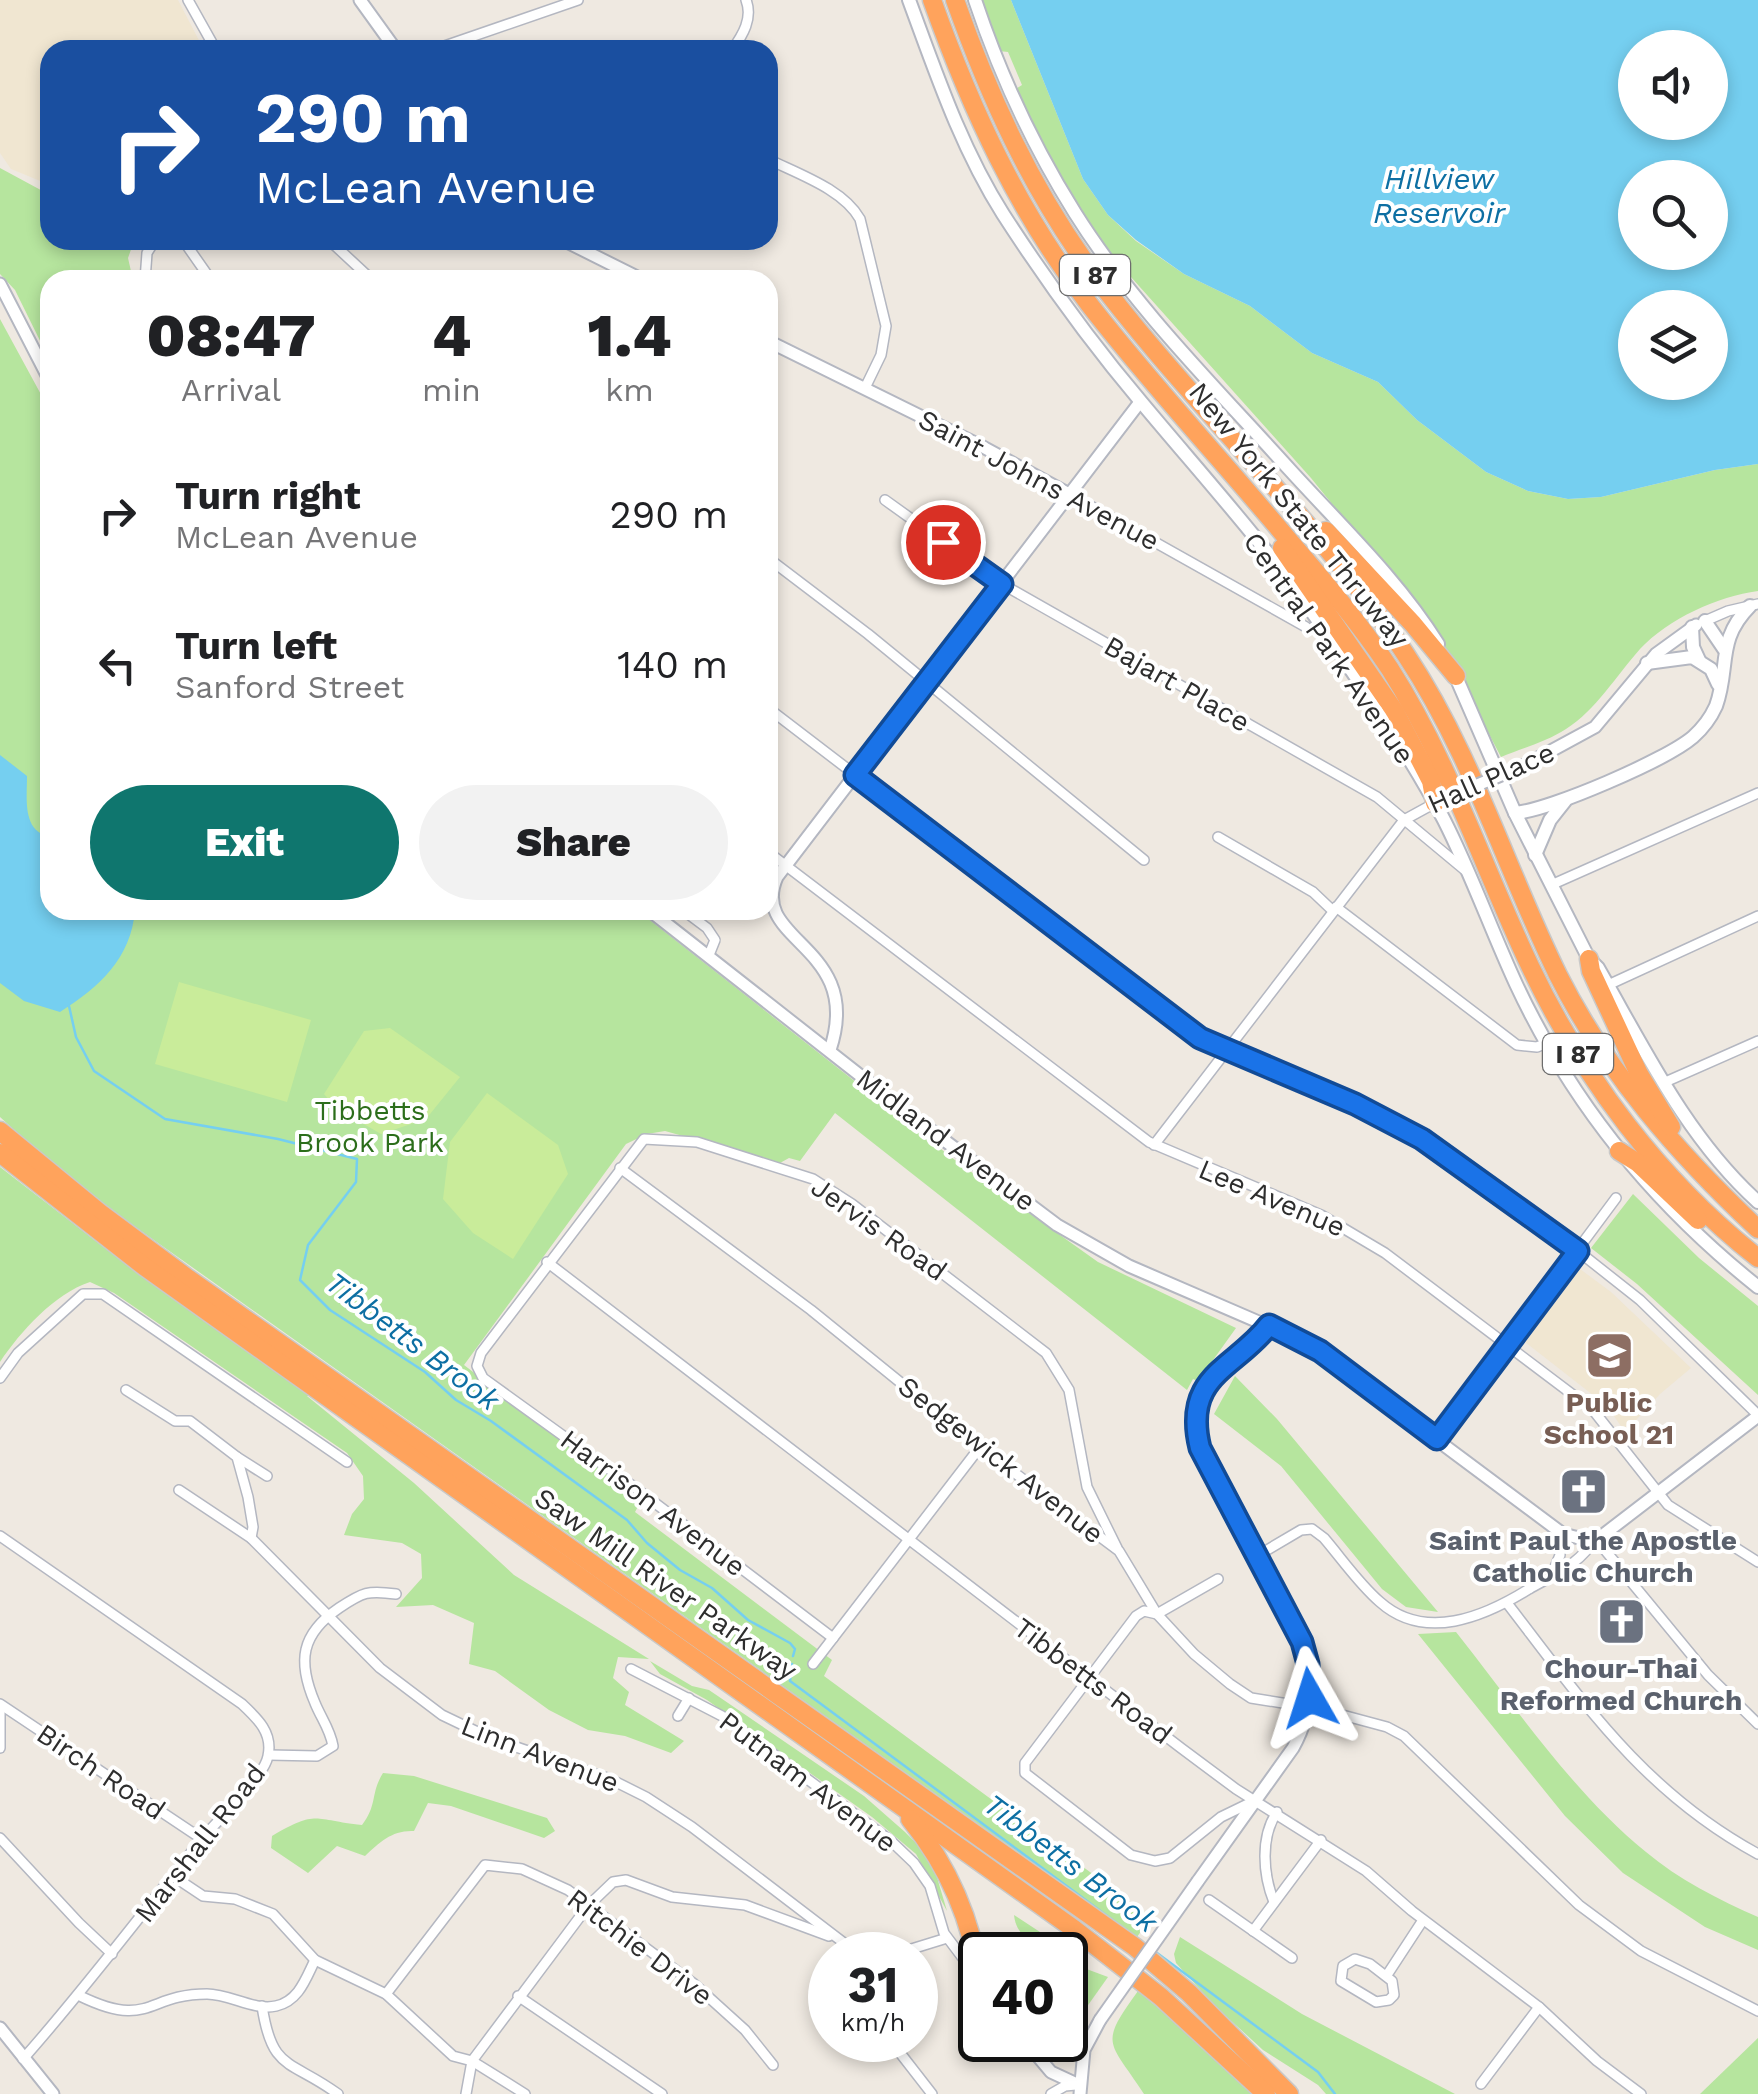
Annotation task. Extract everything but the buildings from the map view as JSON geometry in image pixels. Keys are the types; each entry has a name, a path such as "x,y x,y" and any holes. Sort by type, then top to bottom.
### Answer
{"highway":[{"name":"New York State Thruway","path":"932,0 977,118 1028,214 1090,304 1347,610 1408,699 1455,792 1544,995 1600,1088 1668,1174 1758,1260"},
{"name":"New York State Thruway","path":"955,0 999,112 1050,208 1112,297 1343,570 1408,657 1461,754 1542,942 1576,1009 1636,1102 1696,1170 1758,1229"},
{"path":"1217,421 1306,508 1456,676"},
{"path":"1206,442 1383,692 1439,801"},
{"path":"1588,958 1639,1074 1682,1140 1696,1170"},
{"name":"Saw Mill River Parkway","path":"0,1131 186,1277 1123,1938 1189,1994 1289,2094"},
{"path":"1620,1152 1638,1163 1700,1222 1758,1260"},
{"name":"Saw Mill River Parkway","path":"0,1153 145,1267 994,1871 1132,1974 1266,2094"},
{"path":"897,1802 923,1834 957,1895"},
{"path":"971,1932 953,1880 958,1870 994,1871"}],"main road":[{"name":"Central Park Avenue","path":"909,0 946,100 1002,213 1140,402 1289,580 1439,801 1518,988 1578,1094 1620,1152 1682,1219 1758,1286"},
{"path":"975,0 1023,120 1076,214 1108,260 1200,370 1424,621 1456,676 1515,813 1588,958 1608,985 1663,1083 1710,1150 1758,1202"},
{"path":"1515,813 1537,811 1566,799 1677,748 1694,736 1715,708 1724,649 1735,622 1754,605"},
{"path":"1698,624 1724,649"},
{"path":"1698,624 1693,647 1699,660"},
{"path":"1647,664 1692,656 1712,669 1719,686"},
{"path":"1535,855 1550,820 1566,799"}],"street":[{"path":"188,0 210,40"},
{"path":"360,0 389,40"},
{"path":"462,40 578,0"},
{"path":"739,40 746,30 746,0"},
{"path":"778,164 842,198 860,219 886,326 881,355 864,388"},
{"path":"340,250 361,270"},
{"path":"582,250 623,270"},
{"path":"0,284 40,362"},
{"name":"Saint Johns Avenue","path":"778,346 1070,495 1306,627"},
{"path":"778,877 1140,402"},
{"name":"Bajart Place","path":"884,500 1002,584 1377,797 1466,870"},
{"path":"778,566 1144,860"},
{"name":"Hall Place","path":"1154,1146 1404,820 1525,765 1594,727 1666,644 1698,624 1754,605"},
{"path":"778,716 1200,1038 1355,1104 1422,1139 1578,1251 1640,1300 1756,1420 1594,1538 1582,1557 1481,1614 1447,1623 1427,1624 1409,1619 1379,1602 1312,1529 1301,1530 1257,1556"},
{"path":"1551,885 1758,793"},
{"path":"1218,837 1313,892 1517,1044 1537,1047 1547,1043"},
{"name":"Lee Avenue","path":"778,860 1154,1146 1342,1225 1385,1253 1593,1410 1672,1508 1758,1562"},
{"path":"1608,985 1758,916"},
{"path":"778,919 815,956 831,980 838,1019 830,1050"},
{"name":"Midland Avenue","path":"662,920 1057,1224 1129,1266 1269,1325 1320,1351 1559,1532"},
{"path":"697,920 715,940 709,955"},
{"path":"1663,1083 1758,1040"},
{"name":"Jervis Road","path":"477,1366 480,1353 644,1139 697,1142 797,1172 852,1204 1055,1363 1074,1407 1087,1487 1119,1551"},
{"name":"Sedgewick Avenue","path":"620,1168 811,1310 980,1447 1119,1551 1157,1614 1194,1654 1251,1698 1309,1706 1404,1736 1580,1905 1641,1952 1758,2012"},
{"path":"1437,1439 1616,1198"},
{"name":"Tibbetts Road","path":"548,1262 1180,1748 1366,1871 1540,2007 1597,2061 1641,2094"},
{"path":"0,1378 18,1353 83,1294 103,1294 347,1462"},
{"path":"1080,2090 1084,2050 1100,2020 1298,1739 1309,1706 1310,1682 1304,1648 1203,1455 1197,1415 1212,1378 1269,1325"},
{"name":"Harrison Avenue","path":"477,1366 483,1378 833,1638"},
{"path":"126,1390 174,1421 190,1421 267,1476"},
{"path":"812,1664 980,1447"},
{"path":"237,1458 248,1497 251,1538"},
{"name":"Linn Avenue","path":"180,1490 251,1538 391,1677 442,1715 490,1738 610,1779 646,1797 830,1932"},
{"path":"1550,1576 1560,1555 1559,1532 1572,1538 1594,1538"},
{"path":"0,1536 242,1704 264,1728 270,1741 269,1755"},
{"path":"1594,1538 1708,1675 1758,1724"},
{"path":"1218,1578 1157,1614 1150,1610 1140,1612 1024,1767 1030,1780 1132,1855 1146,1860 1170,1858 1221,1817 1256,1800"},
{"path":"327,1616 370,1590 396,1594"},
{"path":"1506,1603 1642,1770 1700,1820 1758,1854"},
{"name":"Marshall Road","path":"23,2059 80,1996 202,1840 260,1775 269,1755 317,1756 333,1746 314,1700 304,1656 313,1629 327,1616"},
{"name":"Putnam Avenue","path":"631,1669 722,1716 891,1841 930,1886 947,1938 958,1952"},
{"path":"678,1716 689,1698"},
{"path":"0,1706 0,1748"},
{"name":"Birch Road","path":"0,1706 202,1840"},
{"path":"1274,1902 1265,1839 1276,1812"},
{"path":"0,1838 112,1954"},
{"path":"1253,1931 1321,1840"},
{"name":"Ritchie Drive","path":"386,1994 485,1865 522,1869 568,1890 693,1983 745,2030 773,2065"},
{"path":"174,1876 203,1896 236,1899 273,1914 315,1960 386,1994 453,2056 472,2061 525,2094"},
{"path":"466,2094 472,2061 518,1996 608,1885 626,1880 664,1896 753,1908 819,1932"},
{"path":"1209,1900 1292,1958"},
{"path":"1386,1975 1424,1920"},
{"path":"938,1941 947,1938"},
{"path":"1355,1958 1386,1975 1395,1987 1394,1995 1384,2002 1348,1987 1340,1975 1348,1960 1355,1958"},
{"path":"80,1996 116,2012 136,2013 206,1994 276,2006 301,1989 315,1960"},
{"path":"518,1996 662,2094"},
{"path":"262,2006 273,2051 281,2060 338,2094"},
{"path":"1481,2084 1540,2007"},
{"path":"0,2028 54,2094"},
{"path":"907,2062 932,2094"},
{"path":"1043,2062 1080,2090"},
{"path":"1051,2094 1066,2086 1080,2090"}],"shaded area":[{"path":"0,0 178,0 199,40 40,40 40,181 11,169 0,153"},
{"name":"Public School 21","path":"1580,1269 1611,1292 1691,1368 1625,1432 1607,1406 1525,1342"}],"green space":[{"path":"981,0 1011,0 1083,179 1108,215 1136,241 1184,274 1250,306 1312,353 1378,382 1417,420 1486,472 1528,491 1568,499 1601,497 1758,464 1758,591 1710,604 1665,628 1640,649 1577,721 1550,738 1501,757 1435,631 1311,478 1080,215 1014,90 1022,85 1008,52 999,51"},
{"path":"0,168 40,190 40,250 131,250 131,270 40,270 40,341 15,290 0,274"},
{"name":"Tibbetts Brook Park","path":"0,319 40,393 40,920 650,920 960,1164 1098,1262 1236,1328 1198,1381 1193,1379 1187,1390 835,1113 800,1161 789,1158 780,1163 665,1131 626,1144 464,1365 641,1501 635,1512 832,1660 824,1676 1151,1917 1137,1937 72,1182 0,1117"},
{"path":"179,982 311,1020 287,1102 155,1064"},
{"path":"390,1028 460,1077 426,1119 381,1134 336,1108 324,1094 364,1031"},
{"path":"487,1093 558,1145 568,1174 513,1259 473,1233 443,1199 450,1142"},
{"path":"0,1167 310,1396 414,1483 514,1575 649,1659 618,1657 613,1678 629,1692 625,1705 684,1741 671,1753 625,1736 588,1730 549,1710 495,1671 469,1664 474,1623 433,1605 396,1607 422,1578 421,1554 402,1543 344,1535 352,1514 364,1499 363,1476 347,1453 114,1293 90,1282 64,1295 28,1326 0,1362"},
{"path":"1633,1194 1699,1258 1758,1306 1758,1395 1637,1284 1591,1248"},
{"path":"1235,1376 1277,1419 1438,1612 1406,1607 1382,1589 1281,1466 1214,1414"},
{"path":"1456,1632 1545,1747 1619,1829 1685,1880 1758,1917 1758,1950 1705,1927 1623,1873 1565,1816 1418,1634"},
{"path":"650,1661 692,1686 709,1690 864,1796 919,1846 936,1874 947,1911 916,1854 872,1817 707,1700 660,1674"},
{"path":"383,1773 414,1776 547,1818 555,1831 544,1838 451,1806 428,1803 414,1831 393,1835 365,1856 337,1846 308,1873 271,1848 272,1836 308,1819 362,1825"},
{"path":"1014,1915 1040,1932 1021,1932"},
{"path":"1180,1937 1302,2014 1455,2094 1326,2094 1263,2050 1215,2006 1176,1963 1174,1954"},
{"path":"1088,1970 1108,1977 1088,2005"},
{"path":"1138,1991 1254,2094 1144,2094 1113,2043 1117,2023"},
{"path":"1758,2038 1758,2094 1700,2094"}],"water":[{"name":"Hillview Reservoir","path":"1011,0 1758,0 1758,464 1601,497 1568,499 1528,491 1486,472 1417,420 1378,382 1312,353 1250,306 1184,274 1108,215 1083,179"},
{"path":"0,755 27,776 30,821 40,833 40,920 133,920 127,943 111,970 60,1012 24,1001 0,983"}],"waterway":[{"name":"Tibbetts Brook","path":"69,1006 76,1037 94,1071 165,1119 278,1139 357,1159 356,1182 308,1245 300,1280 330,1310 425,1372 456,1400 627,1520 647,1543 680,1570 712,1588 748,1620 790,1643 795,1649 793,1656"},
{"name":"Tibbetts Brook","path":"792,1664 790,1681 1126,1930"},
{"name":"Tibbetts Brook","path":"1153,1950 1318,2072 1335,2094"}],"place":[{"name":"Public School 21","path":"1609,1355"},
{"name":"Saint Paul the Apostle Catholic Church","path":"1583,1492"},
{"name":"Chour-Thai Reformed Church","path":"1621,1621"}],"route":[{"path":"943,542 1002,584 855,775 1200,1038 1355,1104 1422,1139 1578,1251 1437,1439 1320,1351 1269,1325 1224,1364 1207,1385 1197,1415 1200,1448 1302,1642 1310,1698"}]}
